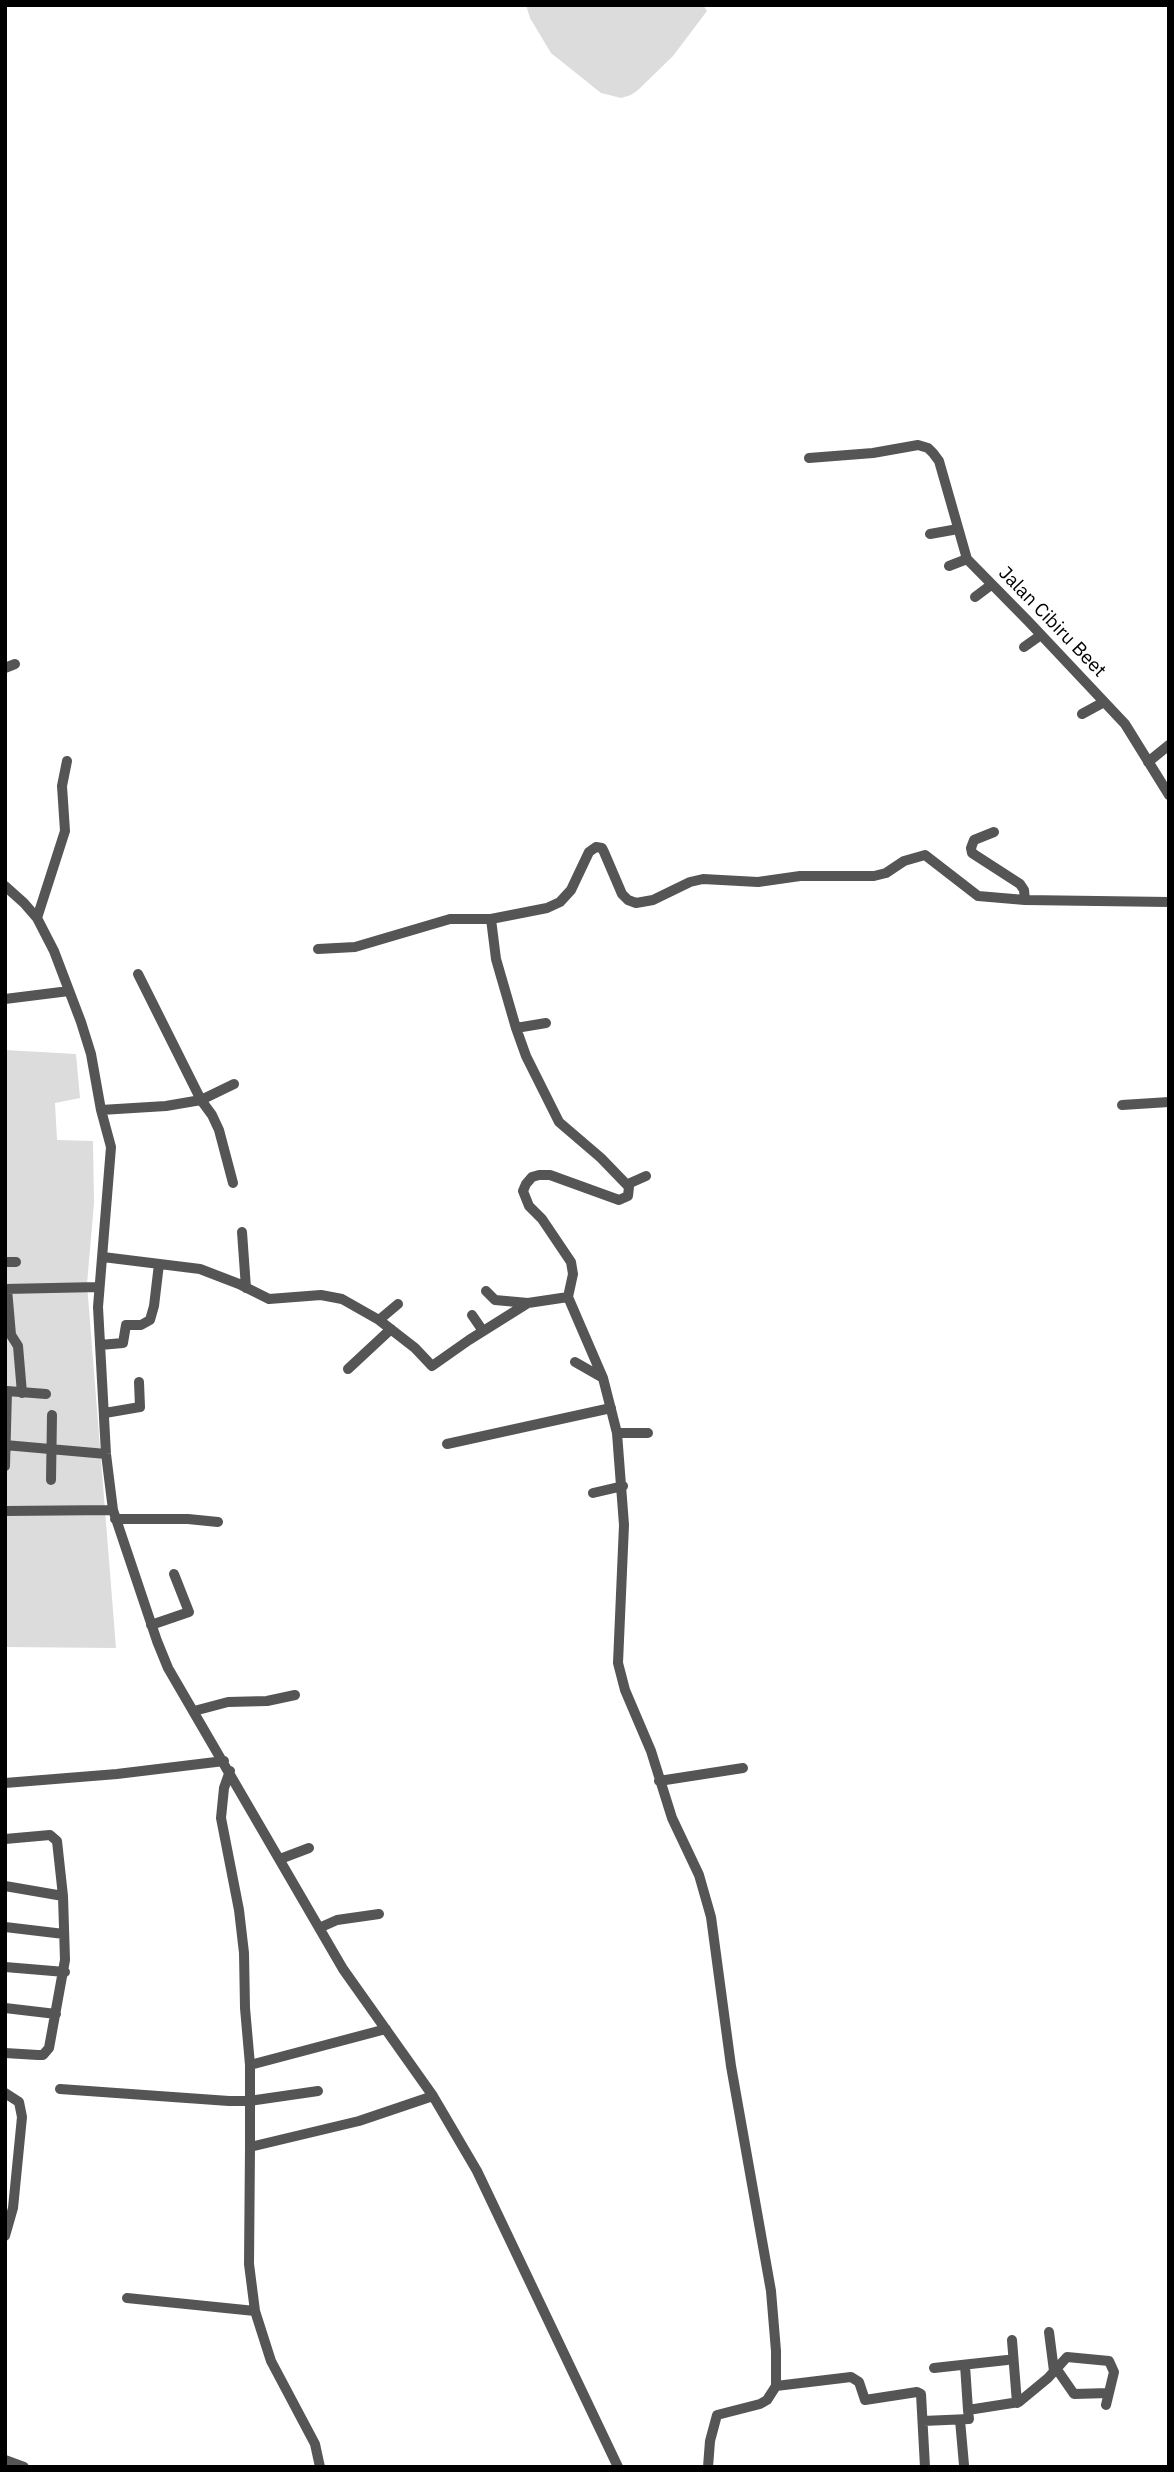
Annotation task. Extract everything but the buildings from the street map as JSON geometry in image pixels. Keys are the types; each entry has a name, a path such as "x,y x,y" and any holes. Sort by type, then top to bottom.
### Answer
{"street":[{"name":"Jalan Cibiru Beet","path":"809,458 873,453 918,445 928,448 939,461 967,559 1125,724 1169,794"},
{"path":"930,534 958,529"},
{"path":"949,566 967,559"},
{"path":"975,597 991,584"},
{"path":"1024,647 1041,635"},
{"path":"1082,714 1104,702"},
{"path":"1147,762 1169,745"},
{"path":"37,918 65,831 62,786 67,761"},
{"path":"994,832 974,840 972,853 1020,884 1025,900"},
{"path":"318,949 355,947 450,919 491,919 547,908 560,902 571,890 589,852 596,847 602,848 622,894 636,903 653,900 704,878 758,882 800,877 874,877 886,873 904,861 925,855 978,896 1025,900 1169,902"},
{"path":"5,886 37,918 54,951 91,1054 111,1147 99,1287 106,1454 114,1514 151,1625 168,1668 319,1928 360,1995 433,2096 477,2171 618,2467"},
{"path":"491,919 496,959 516,1028 526,1056 559,1122 628,1184 628,1196 619,1200 550,1175 533,1177 526,1184 524,1197 571,1262 573,1274 568,1297 603,1378 617,1433 624,1525 618,1663 625,1690 651,1751 672,1818 699,1875 711,1917 731,2066 771,2291 776,2386"},
{"path":"138,974 201,1100 219,1130 233,1183"},
{"path":"5,999 69,991"},
{"path":"516,1028 546,1023"},
{"path":"101,1110 166,1106 201,1100 234,1084"},
{"path":"1122,1105 1169,1102"},
{"path":"628,1184 646,1176"},
{"path":"242,1232 246,1288"},
{"path":"103,1257 200,1269 269,1299 321,1295 342,1299 379,1320 415,1348 432,1366 528,1303"},
{"path":"100,1345 123,1343 125,1325 141,1325 150,1320 159,1264"},
{"path":"22,1393 18,1346 10,1335 6,1289 99,1287"},
{"path":"486,1291 495,1300 528,1303 568,1297"},
{"path":"379,1320 398,1304"},
{"path":"472,1315 483,1331"},
{"path":"348,1369 391,1329"},
{"path":"575,1362 603,1378"},
{"path":"105,1413 140,1407 139,1382"},
{"path":"5,1466 7,1391 46,1394"},
{"path":"447,1444 611,1408"},
{"path":"51,1480 52,1415"},
{"path":"617,1433 648,1433"},
{"path":"6,1445 106,1454"},
{"path":"593,1493 623,1486"},
{"path":"5,1511 114,1514 218,1522"},
{"path":"151,1625 189,1612 174,1574"},
{"path":"194,1711 228,1702 295,1695"},
{"path":"5,1783 227,1766"},
{"path":"227,1766 221,1818 239,1910 250,2065 249,2264 255,2311 271,2361 316,2444 320,2467"},
{"path":"659,1781 743,1768"},
{"path":"5,1839 50,1835 55,1837 63,1896 65,1972 49,2048 43,2055 5,2053"},
{"path":"280,1859 309,1848"},
{"path":"5,1886 63,1896"},
{"path":"319,1928 337,1920 379,1914"},
{"path":"5,1927 64,1934"},
{"path":"5,1967 65,1972"},
{"path":"5,2008 56,2014"},
{"path":"250,2065 386,2029"},
{"path":"60,2089 249,2101 318,2091"},
{"path":"5,2093 19,2102 22,2117 5,2236"},
{"path":"250,2147 359,2122 433,2096"},
{"path":"127,2298 255,2311"},
{"path":"1049,2332 1055,2370 1074,2394 1109,2393"},
{"path":"1012,2340 1017,2403"},
{"path":"968,2410 1017,2403 1067,2357 1109,2361 1114,2372 1106,2405"},
{"path":"934,2368 1007,2360"},
{"path":"923,2421 969,2419 965,2365"},
{"path":"708,2467 710,2441 717,2415 760,2404 776,2386 851,2377 859,2382 865,2400 917,2392 923,2399 925,2467"},
{"path":"960,2420 964,2465"},
{"path":"5,2460 23,2467"}],"shaded area":[{"path":"526,5 703,5 707,11 673,56 638,90 621,98 601,93 551,53 530,18"},
{"path":"5,1050 76,1054 80,1098 55,1103 57,1140 93,1141 94,1203 87,1284 116,1648 5,1647"}]}
